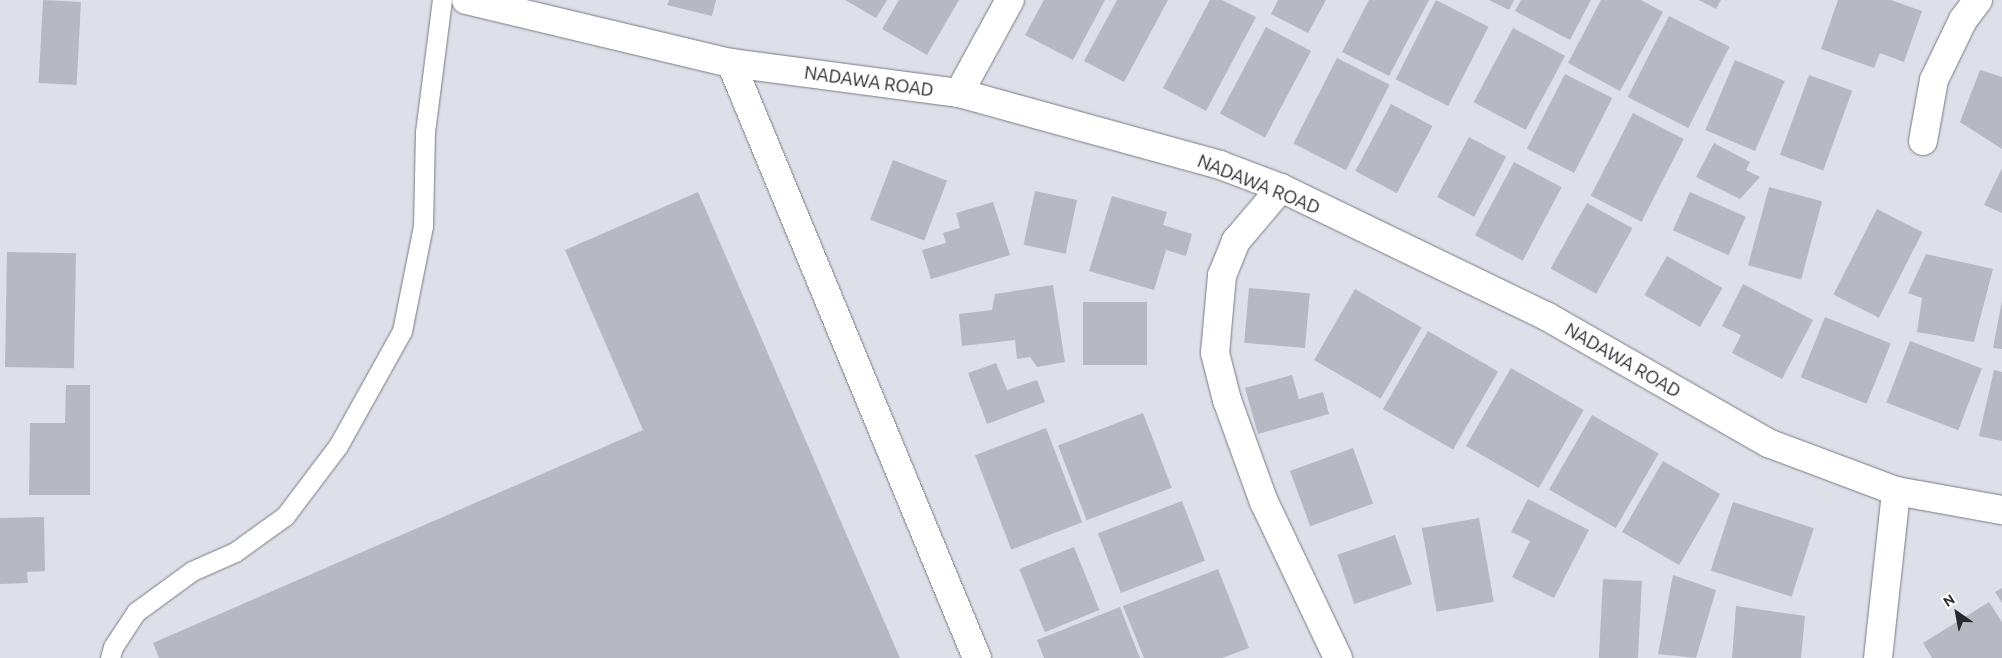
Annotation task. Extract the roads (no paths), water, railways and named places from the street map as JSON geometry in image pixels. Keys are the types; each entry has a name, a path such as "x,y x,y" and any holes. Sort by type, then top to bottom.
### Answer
{"street":[{"name":"NADAWA ROAD","path":"466,0 731,63 958,93 1220,165 1281,188 1548,317 1768,443 1896,491 2002,510"},
{"path":"958,93 1010,0"},
{"path":"1923,141 1934,80 1963,20 1978,0"},
{"path":"731,63 977,658"},
{"path":"1281,188 1236,241 1222,275 1215,353 1226,400 1264,502 1338,658"},
{"path":"1878,658 1896,491"}],"lane":[{"path":"110,658 112,647 136,612 192,571 235,552 285,516 338,446 402,331 422,226 424,132 442,0"}]}
